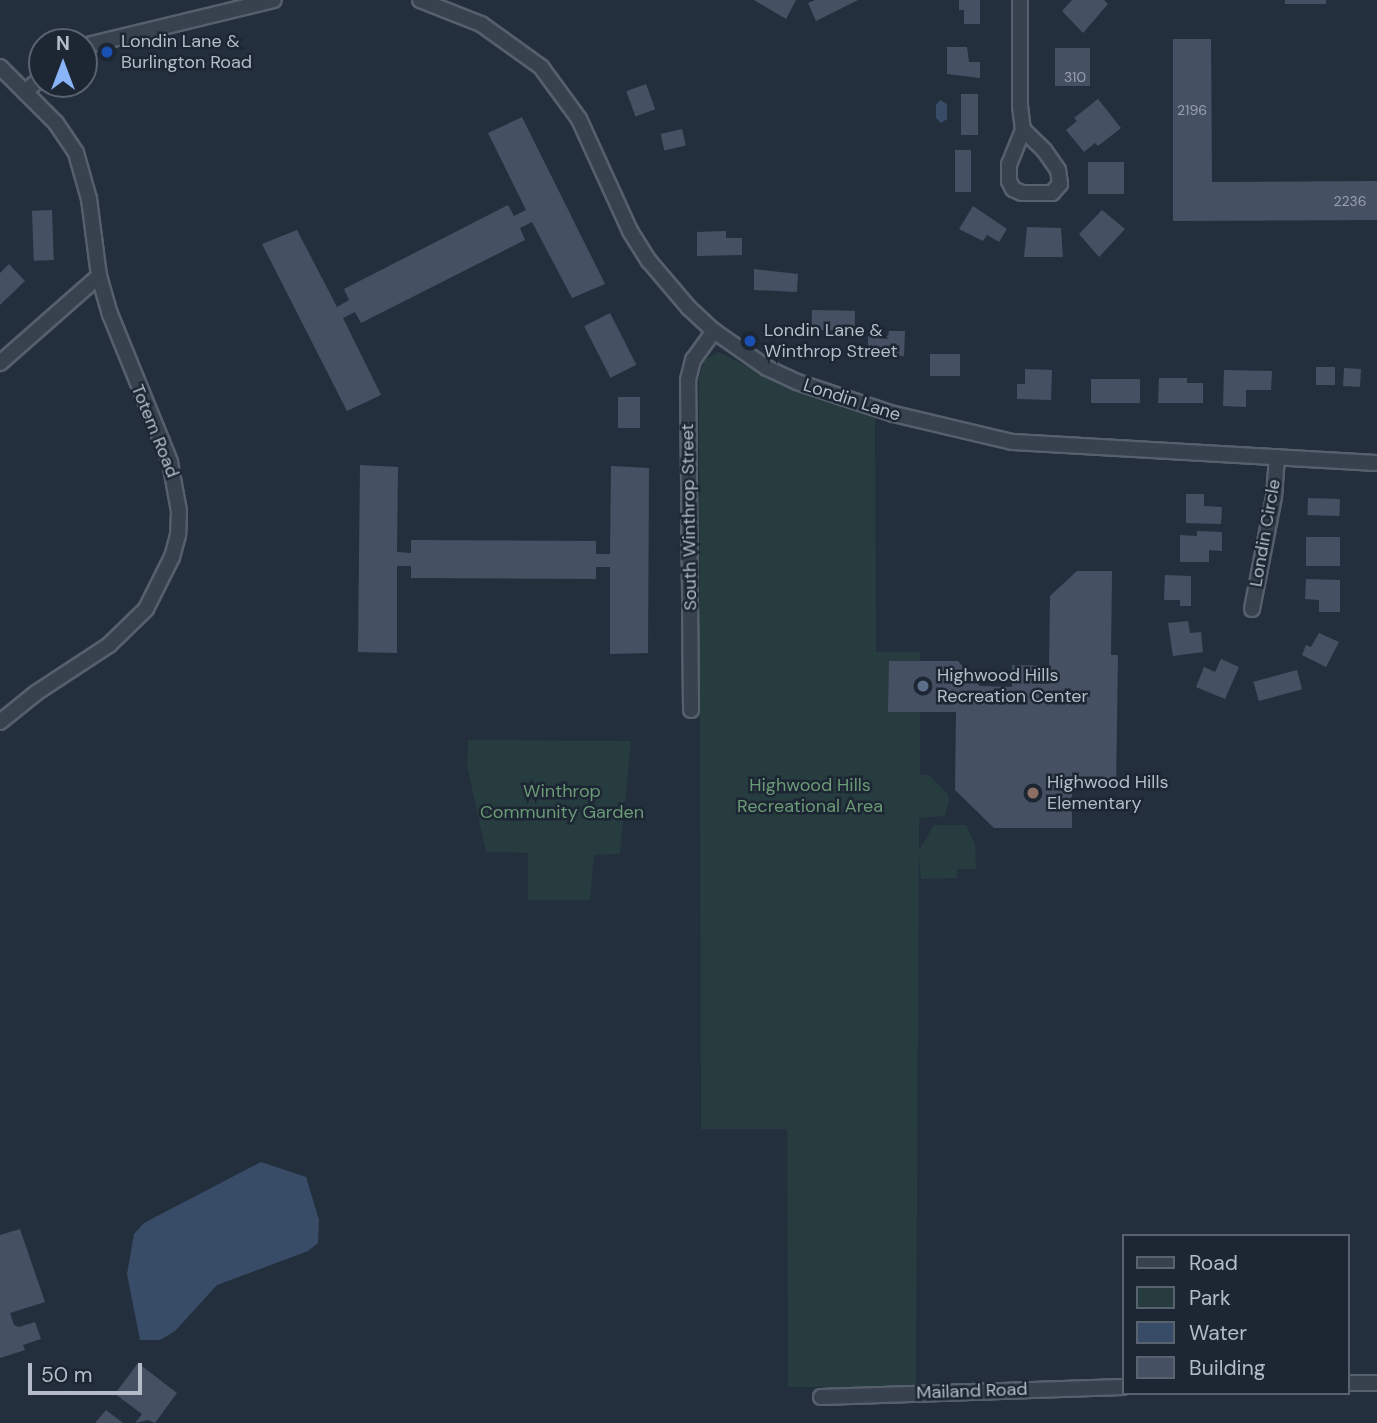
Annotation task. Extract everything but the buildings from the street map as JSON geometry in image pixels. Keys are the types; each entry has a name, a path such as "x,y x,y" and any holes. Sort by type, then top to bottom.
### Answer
{"street":[{"path":"98,43 274,0"},
{"name":"Londin Lane","path":"420,0 481,24 541,67 579,119 630,231 649,261 689,308 714,331 743,354 797,382 894,415 1012,442 1377,463"},
{"path":"1020,0 1020,106 1023,130 1009,164 1011,186 1025,194 1052,193 1060,184 1058,170 1044,150 1023,130"},
{"name":"Totem Road","path":"0,67 56,123 76,153 89,199 99,276 121,349 170,463 177,486 178,535 160,586 131,626 36,692 0,722"},
{"path":"25,92 28,89"},
{"path":"0,363 99,276"},
{"name":"South Winthrop Street","path":"691,710 688,380 693,360 714,331"},
{"name":"Londin Circle","path":"1252,609 1274,497 1277,457"},
{"path":"1349,1384 1377,1383"},
{"name":"Mailand Road","path":"821,1397 1122,1387"}],"green space":[{"name":"Highwood Hills Recreational Area","path":"719,352 779,383 875,418 876,652 920,652 920,775 929,775 947,793 949,800 945,816 919,818 919,850 934,825 966,825 975,844 976,869 957,869 957,878 921,879 919,857 916,1387 788,1387 787,1129 701,1129 699,380 703,361"},
{"name":"Winthrop Community Garden","path":"468,740 631,741 620,854 594,855 590,900 528,900 528,853 486,852 467,765"}],"water":[{"path":"940,100 947,104 947,119 941,123 936,118 936,105"},
{"path":"261,1162 306,1177 319,1220 318,1243 308,1251 217,1285 175,1331 160,1340 140,1340 127,1274 134,1234 144,1223"}],"place":[{"name":"Londin Lane & Burlington Road","path":"107,52"},
{"name":"Londin Lane & Winthrop Street","path":"750,341"},
{"name":"Highwood Hills Recreation Center","path":"923,686"},
{"name":"Highwood Hills Elementary","path":"1033,793"}]}
